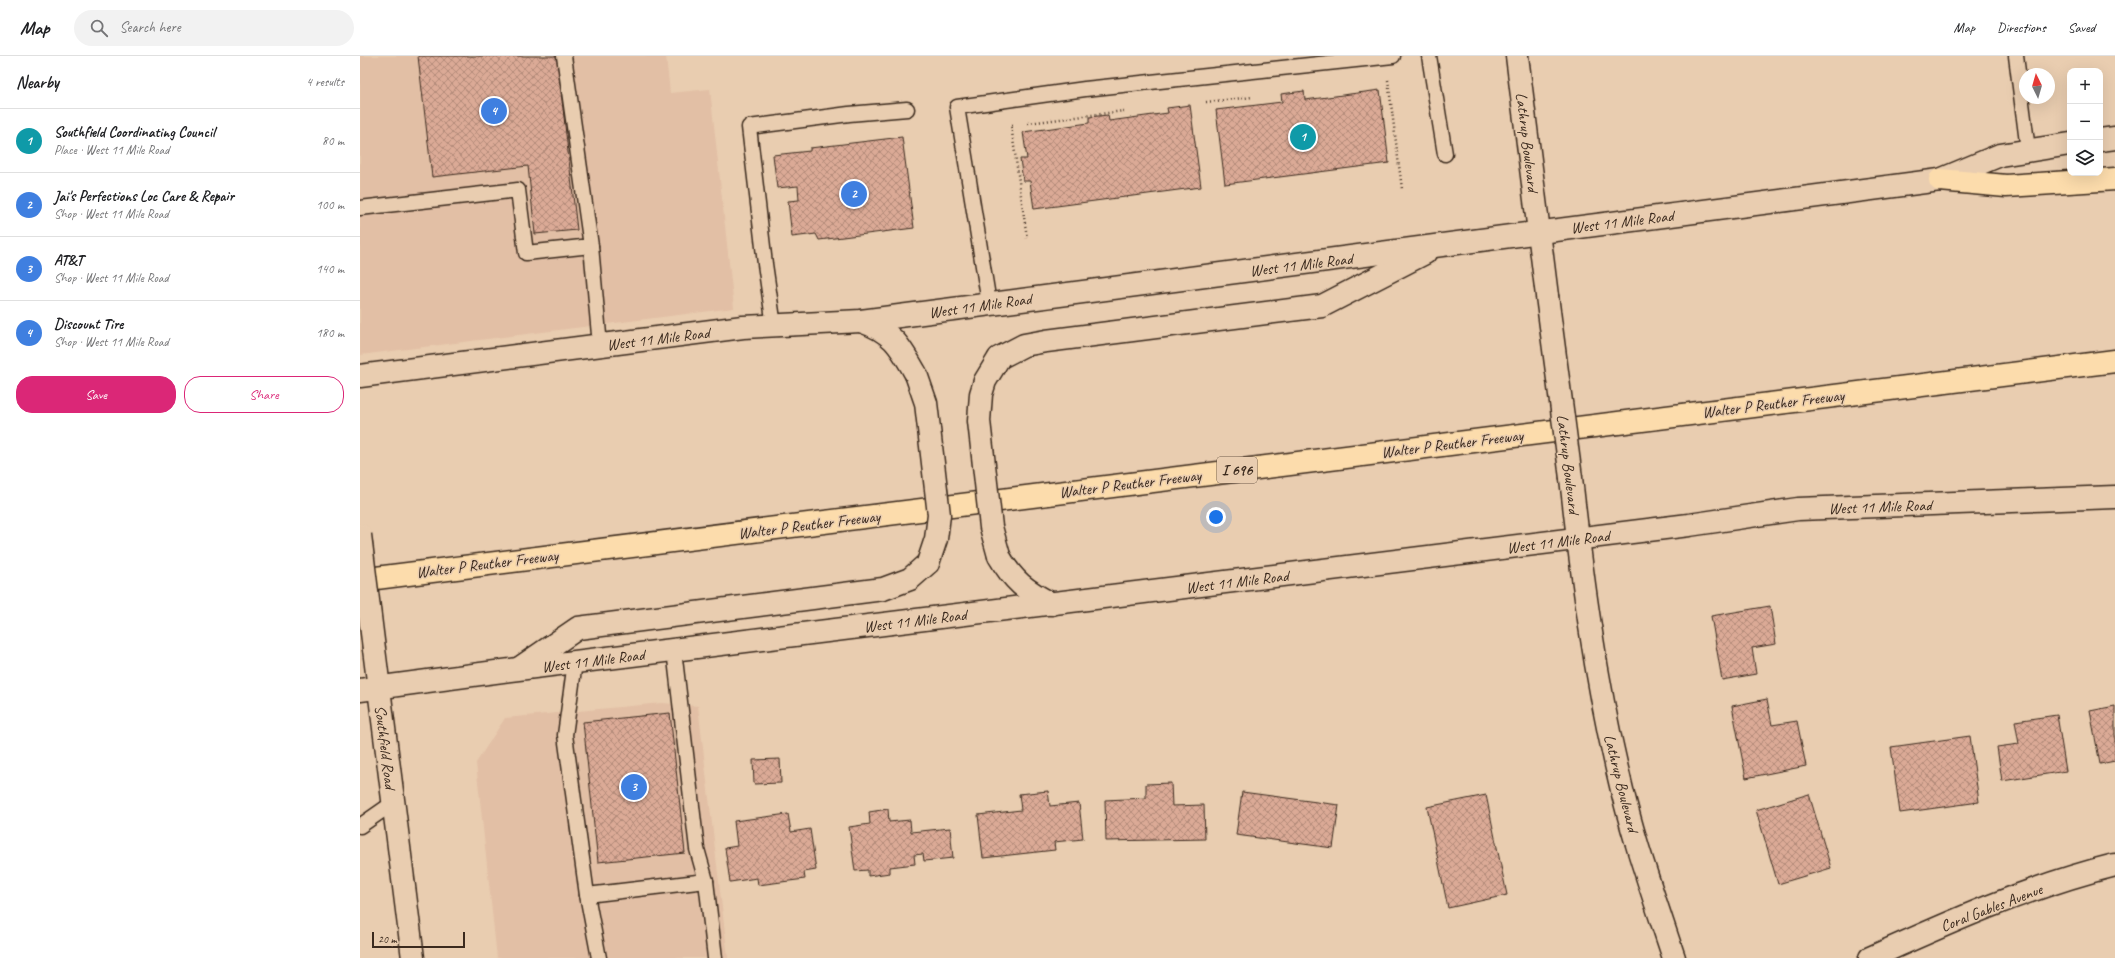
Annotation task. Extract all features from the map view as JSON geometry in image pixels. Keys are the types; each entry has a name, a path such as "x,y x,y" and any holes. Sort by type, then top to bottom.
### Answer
{"highway":[{"path":"1940,180 2006,186 2115,179"},
{"name":"Walter P Reuther Freeway","path":"360,580 2115,361"}],"main road":[{"name":"Lathrup Boulevard","path":"1517,56 1578,538 1598,678 1618,774 1644,867 1674,958"},
{"path":"2103,140 2115,138"},
{"name":"West 11 Mile Road","path":"360,376 743,327 861,321 989,303 1940,180 2000,155 2067,144"},
{"path":"1052,604 1020,584 1009,573 999,556 991,527 979,421 981,394 985,381 999,358 1024,345 1046,341 1322,306 1438,246"},
{"path":"518,669 578,628 883,589 910,579 928,563 936,539 939,515 926,403 916,374 888,333 877,326 861,321"},
{"name":"West 11 Mile Road","path":"369,689 518,669 1578,538 1798,509 2115,497"},
{"name":"Southfield Road","path":"360,535 374,649 369,689 393,803 413,958"},
{"name":"Coral Gables Avenue","path":"1870,958 1982,909 2080,874 2115,865"}],"lane":[{"path":"564,56 591,246 600,346"},
{"path":"989,303 957,107 1085,89 1393,56"},
{"path":"1429,56 1444,154"},
{"path":"2016,56 2028,150"},
{"path":"774,326 765,264 749,127 849,114 907,109"},
{"path":"360,208 518,190 526,253 591,246"},
{"path":"674,650 697,849 706,881 715,958"},
{"path":"575,662 565,735 587,895 600,958"},
{"path":"360,826 393,803"},
{"path":"587,895 706,881"}],"path":[{"path":"1380,81 1388,80 1402,189"},
{"path":"1202,102 1258,96"},
{"path":"1025,123 1126,110"},
{"path":"1018,124 1011,125 1027,238"}],"shaded area":[{"path":"360,56 666,56 670,93 710,89 734,308 360,355"},
{"path":"662,703 698,706 728,958 497,958 476,763 505,718"}],"building":[{"path":"418,56 557,56 577,230 535,234 528,166 432,177"},
{"path":"1380,90 1389,163 1225,184 1216,110 1282,102 1281,94 1304,91 1305,100"},
{"path":"1190,105 1201,187 1034,209 1030,181 1023,181 1020,159 1027,159 1023,132 1089,123 1089,117 1108,115 1109,121 1168,113 1167,108"},
{"path":"902,137 914,228 819,240 816,234 792,237 788,201 799,200 798,186 777,188 773,155 810,151 810,148"},
{"path":"1770,606 1776,644 1752,648 1756,674 1722,680 1711,616"},
{"path":"1767,699 1772,725 1797,721 1806,766 1746,778 1732,706"},
{"path":"2115,706 2115,761 2100,764 2090,711"},
{"path":"670,713 685,853 598,862 583,722"},
{"path":"2057,715 2066,771 2002,781 1997,747 2019,744 2015,721"},
{"path":"1970,736 1979,802 1900,813 1891,747"},
{"path":"780,759 781,783 754,784 753,760"},
{"path":"1171,783 1172,806 1204,805 1205,839 1106,841 1105,800 1146,798 1146,784"},
{"path":"1048,791 1050,806 1079,803 1083,839 1054,842 1055,850 983,858 978,815 1021,810 1019,794"},
{"path":"1242,792 1339,805 1333,848 1236,835"},
{"path":"1809,794 1831,868 1778,884 1756,810"},
{"path":"1486,795 1507,895 1448,908 1427,807"},
{"path":"888,809 889,822 910,820 911,832 950,828 953,858 924,861 923,854 914,855 915,864 890,867 890,873 868,876 868,870 855,871 849,827 870,824 869,812"},
{"path":"788,814 791,832 810,829 816,870 804,872 805,879 758,885 757,878 730,882 725,848 737,846 734,821"}],"place":[{"name":"Discount Tire","path":"494,111"},
{"name":"Southfield Coordinating Council","path":"1303,137"},
{"name":"Jai's Perfections Loc Care & Repair","path":"854,194"},
{"name":"AT&T","path":"634,787"}]}
